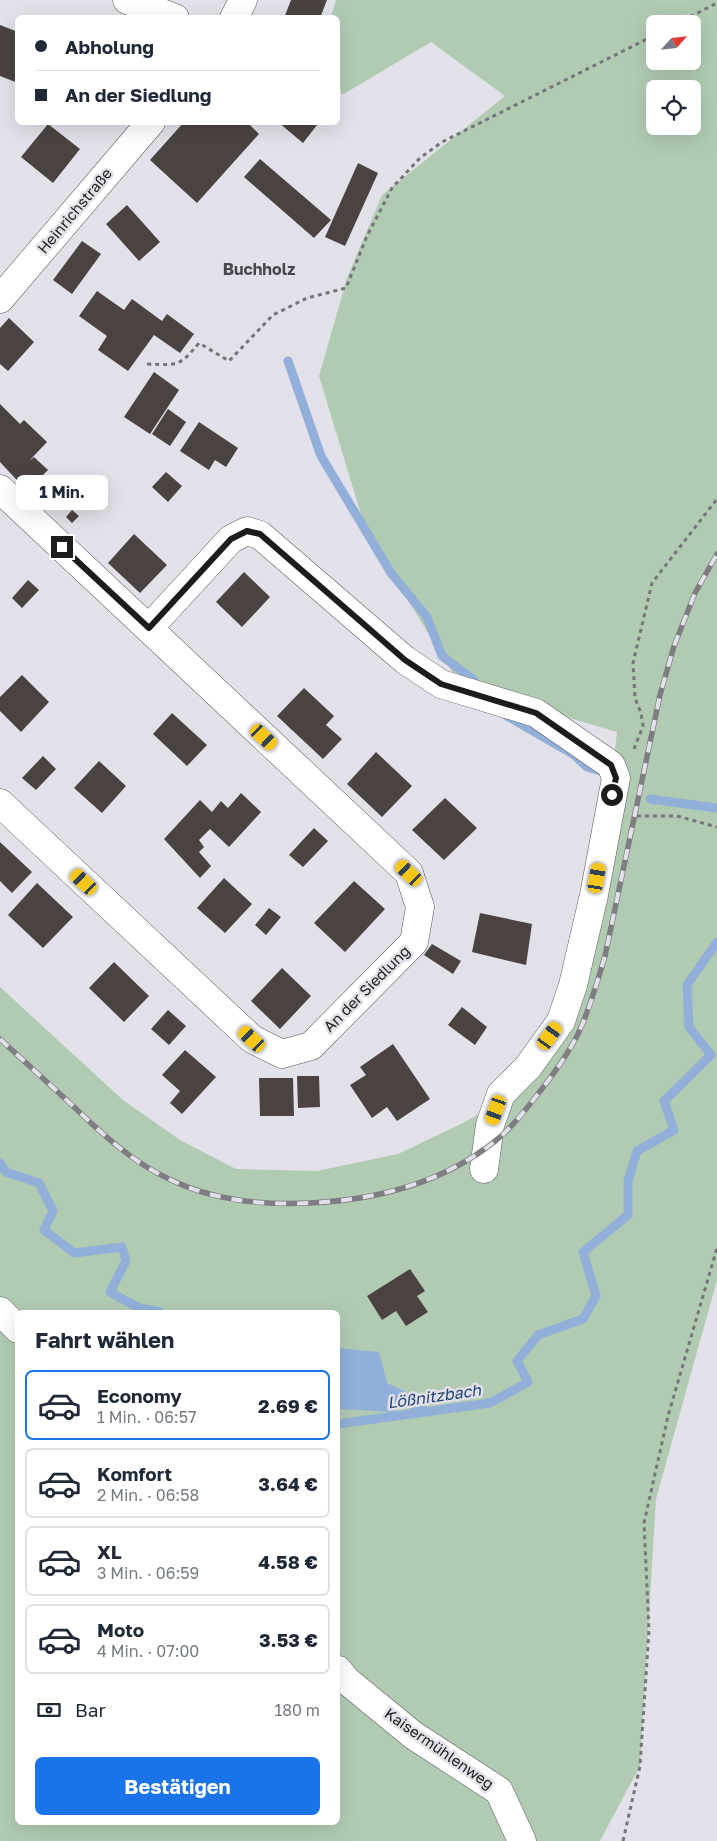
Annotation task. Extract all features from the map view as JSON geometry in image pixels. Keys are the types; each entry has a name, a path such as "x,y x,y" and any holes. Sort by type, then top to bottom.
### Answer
{"street":[{"path":"127,0 167,15"},
{"path":"236,15 244,0"},
{"name":"Heinrichstraße","path":"0,299 148,125"},
{"name":"An der Siedlung","path":"0,489 409,873 420,907 414,942 311,1046 282,1054 252,1039 0,803"},
{"path":"149,628 231,539 247,531 260,534 405,660 441,684 536,713 611,765 616,778 594,895 573,985 561,1021 528,1067 501,1094 490,1125 484,1169"},
{"path":"0,1311 15,1326"},
{"name":"Kaisermühlenweg","path":"340,1672 346,1680 413,1735 499,1791 522,1841"}],"path":[{"path":"694,15 717,3"},
{"path":"148,364 183,362 199,343 229,361 272,315 307,298 346,288 367,236 392,188 420,158 442,142 646,40"},
{"path":"611,765 634,749 643,726 641,712 635,698 633,663 652,583 717,499"},
{"path":"609,812 642,817 677,816 717,827"},
{"path":"623,1841 640,1766 643,1727 649,1630 644,1523 668,1416 717,1248"}],"green space":[{"path":"336,0 717,0 717,1280 656,1499 640,1766 600,1841 0,1841 0,987 123,1100 180,1140 236,1169 317,1171 398,1154 463,1123 525,1087 566,1004 607,820 617,732 461,686 367,534 319,376 347,278 382,195 505,96 431,42 342,95 340,88 340,15 332,15"}],"water":[{"path":"340,1348 379,1352 387,1383 413,1395 395,1412 340,1409"}],"building":[{"path":"291,0 327,0 321,15 285,15"},
{"path":"0,25 15,31 15,82 0,76"},
{"path":"47,125 80,149 53,183 21,157"},
{"path":"181,125 250,125 259,134 197,203 150,160"},
{"path":"282,125 317,125 303,143"},
{"path":"260,159 331,220 314,238 244,177"},
{"path":"358,163 378,173 345,246 325,237"},
{"path":"127,205 160,242 139,261 106,224"},
{"path":"82,241 101,254 72,294 53,280"},
{"path":"97,291 124,310 132,299 162,321 167,314 194,334 180,353 154,335 128,371 98,350 107,336 79,316"},
{"path":"9,318 34,342 8,371 0,364 0,328"},
{"path":"154,372 179,390 150,434 124,417"},
{"path":"0,404 20,424 24,420 47,442 29,461 34,457 48,470 27,491 0,462"},
{"path":"168,409 186,422 170,446 152,434"},
{"path":"199,422 238,448 226,467 215,460 209,470 180,451"},
{"path":"166,472 182,486 168,502 152,487"},
{"path":"72,510 79,516 72,523 66,517"},
{"path":"134,534 167,565 140,593 108,563"},
{"path":"244,572 270,597 242,627 216,602"},
{"path":"28,580 39,590 22,608 12,598"},
{"path":"22,675 49,702 21,732 0,711 0,697"},
{"path":"304,688 334,716 326,725 342,739 323,759 277,716"},
{"path":"172,713 207,745 187,766 153,734"},
{"path":"376,752 412,786 382,817 347,784"},
{"path":"43,756 56,769 36,790 22,778"},
{"path":"99,761 126,786 102,813 74,788"},
{"path":"241,793 261,812 229,847 210,829 199,840 204,847 199,852 211,866 200,878 164,839 200,800 212,812 221,801 228,808"},
{"path":"445,798 477,828 444,860 412,830"},
{"path":"314,828 328,841 303,867 289,855"},
{"path":"0,842 32,872 12,893 0,881"},
{"path":"224,878 252,904 225,933 197,908"},
{"path":"354,881 385,909 345,952 314,923"},
{"path":"37,883 73,917 43,948 8,915"},
{"path":"269,908 281,917 266,935 255,925"},
{"path":"480,913 532,924 526,965 472,952"},
{"path":"432,944 461,961 453,974 424,955"},
{"path":"114,962 149,996 124,1022 89,988"},
{"path":"282,968 311,996 280,1029 251,1001"},
{"path":"462,1007 487,1027 475,1045 448,1025"},
{"path":"168,1010 186,1026 169,1045 151,1029"},
{"path":"393,1044 430,1099 397,1121 387,1107 372,1118 350,1085 366,1075 360,1067"},
{"path":"185,1050 216,1077 182,1114 170,1103 180,1091 162,1075"},
{"path":"297,1076 319,1076 320,1107 298,1108"},
{"path":"259,1078 293,1078 294,1116 260,1116"},
{"path":"410,1269 425,1291 417,1296 428,1312 406,1326 396,1311 382,1320 367,1296"}],"waterway":[{"path":"288,361 321,456 391,573 427,617 442,656 474,680"},
{"path":"507,716 573,754 587,767 601,771"},
{"path":"650,799 717,808"},
{"name":"Lößnitzbach","path":"340,1424 490,1403 528,1382 517,1361 538,1335 583,1319 596,1296 583,1252 628,1215 628,1181 637,1151 674,1130 664,1101 711,1055 689,1027 687,985 717,942"},
{"name":"Lößnitzbach","path":"0,1163 6,1172 39,1183 53,1211 44,1230 74,1253 122,1247 126,1261 110,1292 139,1308 150,1310"},
{"path":"396,1400 406,1402 428,1412"}],"railway":[{"path":"0,1039 94,1126 142,1164 169,1179 220,1197 274,1203 310,1203 359,1198 407,1187 430,1179 474,1156 501,1136 525,1111 561,1063 582,1025 605,956 660,695 674,646 695,593 717,554"}],"district":[{"name":"Buchholz","path":"259,269"}],"route":[{"path":"62,547 149,628 231,539 247,531 260,534 405,660 441,684 536,713 611,765 616,778 612,795"}]}
